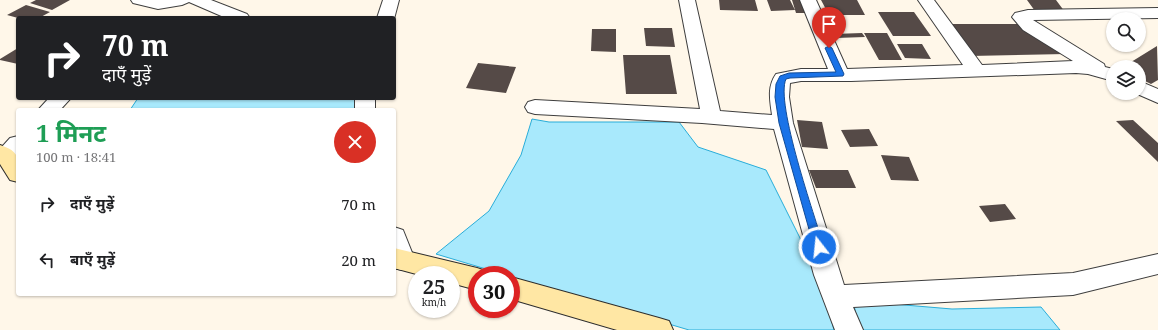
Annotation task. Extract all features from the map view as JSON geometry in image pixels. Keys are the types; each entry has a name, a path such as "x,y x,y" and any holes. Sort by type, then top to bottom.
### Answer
{"street":[{"path":"139,0 158,4 182,0"},
{"path":"196,0 233,16"},
{"path":"387,16 391,0"},
{"path":"688,0 711,116"},
{"path":"808,0 840,74"},
{"path":"926,0 977,71"},
{"path":"147,16 158,4"},
{"path":"1106,71 1029,26 1022,17 1028,15 1158,13"},
{"path":"849,330 821,254 784,123 780,97 780,84 783,78 801,75 1076,67 1106,72"},
{"path":"1146,91 1158,97"},
{"path":"50,108 59,100"},
{"path":"535,106 711,116 784,123"},
{"path":"8,151 16,169"},
{"path":"396,248 398,259 468,277"},
{"path":"836,297 1073,284 1158,264"},
{"path":"520,291 659,330"}],"water":[{"path":"137,100 368,100 368,108 131,108"},
{"path":"532,119 549,122 679,122 698,147 766,170 820,278 834,330 689,330 520,280 520,266 476,266 436,254 489,211 521,155"},
{"path":"881,303 952,309 1041,307 1060,330 859,330 854,305"}],"building":[{"path":"36,0 70,0 52,10 30,3"},
{"path":"719,0 755,0 758,11 720,10"},
{"path":"767,0 790,0 795,10 771,11"},
{"path":"792,0 802,0 807,13 796,13"},
{"path":"821,0 857,0 865,15 829,15"},
{"path":"1027,0 1056,0 1065,12 1035,11"},
{"path":"26,5 50,12 43,16 16,16 16,17 7,15"},
{"path":"878,12 914,12 931,36 893,36"},
{"path":"944,24 1018,24 1066,54 970,56"},
{"path":"644,28 672,28 675,47 646,46"},
{"path":"592,29 616,29 616,52 591,51"},
{"path":"862,33 865,37 836,38 833,34"},
{"path":"864,33 887,33 902,60 879,60"},
{"path":"897,44 922,44 931,59 905,58"},
{"path":"1157,46 1158,80 1151,84 1146,82 1146,60 1134,60"},
{"path":"16,49 16,64 0,59"},
{"path":"623,55 670,55 677,94 626,94"},
{"path":"478,63 516,67 506,93 466,88"},
{"path":"797,120 822,122 828,149 802,147"},
{"path":"1133,120 1158,143 1158,162 1116,121"},
{"path":"869,129 878,146 850,147 841,130"},
{"path":"881,155 909,157 919,181 891,180"},
{"path":"809,170 848,170 856,188 816,188"},
{"path":"1005,204 1016,219 990,222 979,206"}],"route":[{"path":"819,247 795,167 784,123 780,97 780,84 783,78 789,76 840,74 829,48"}]}
